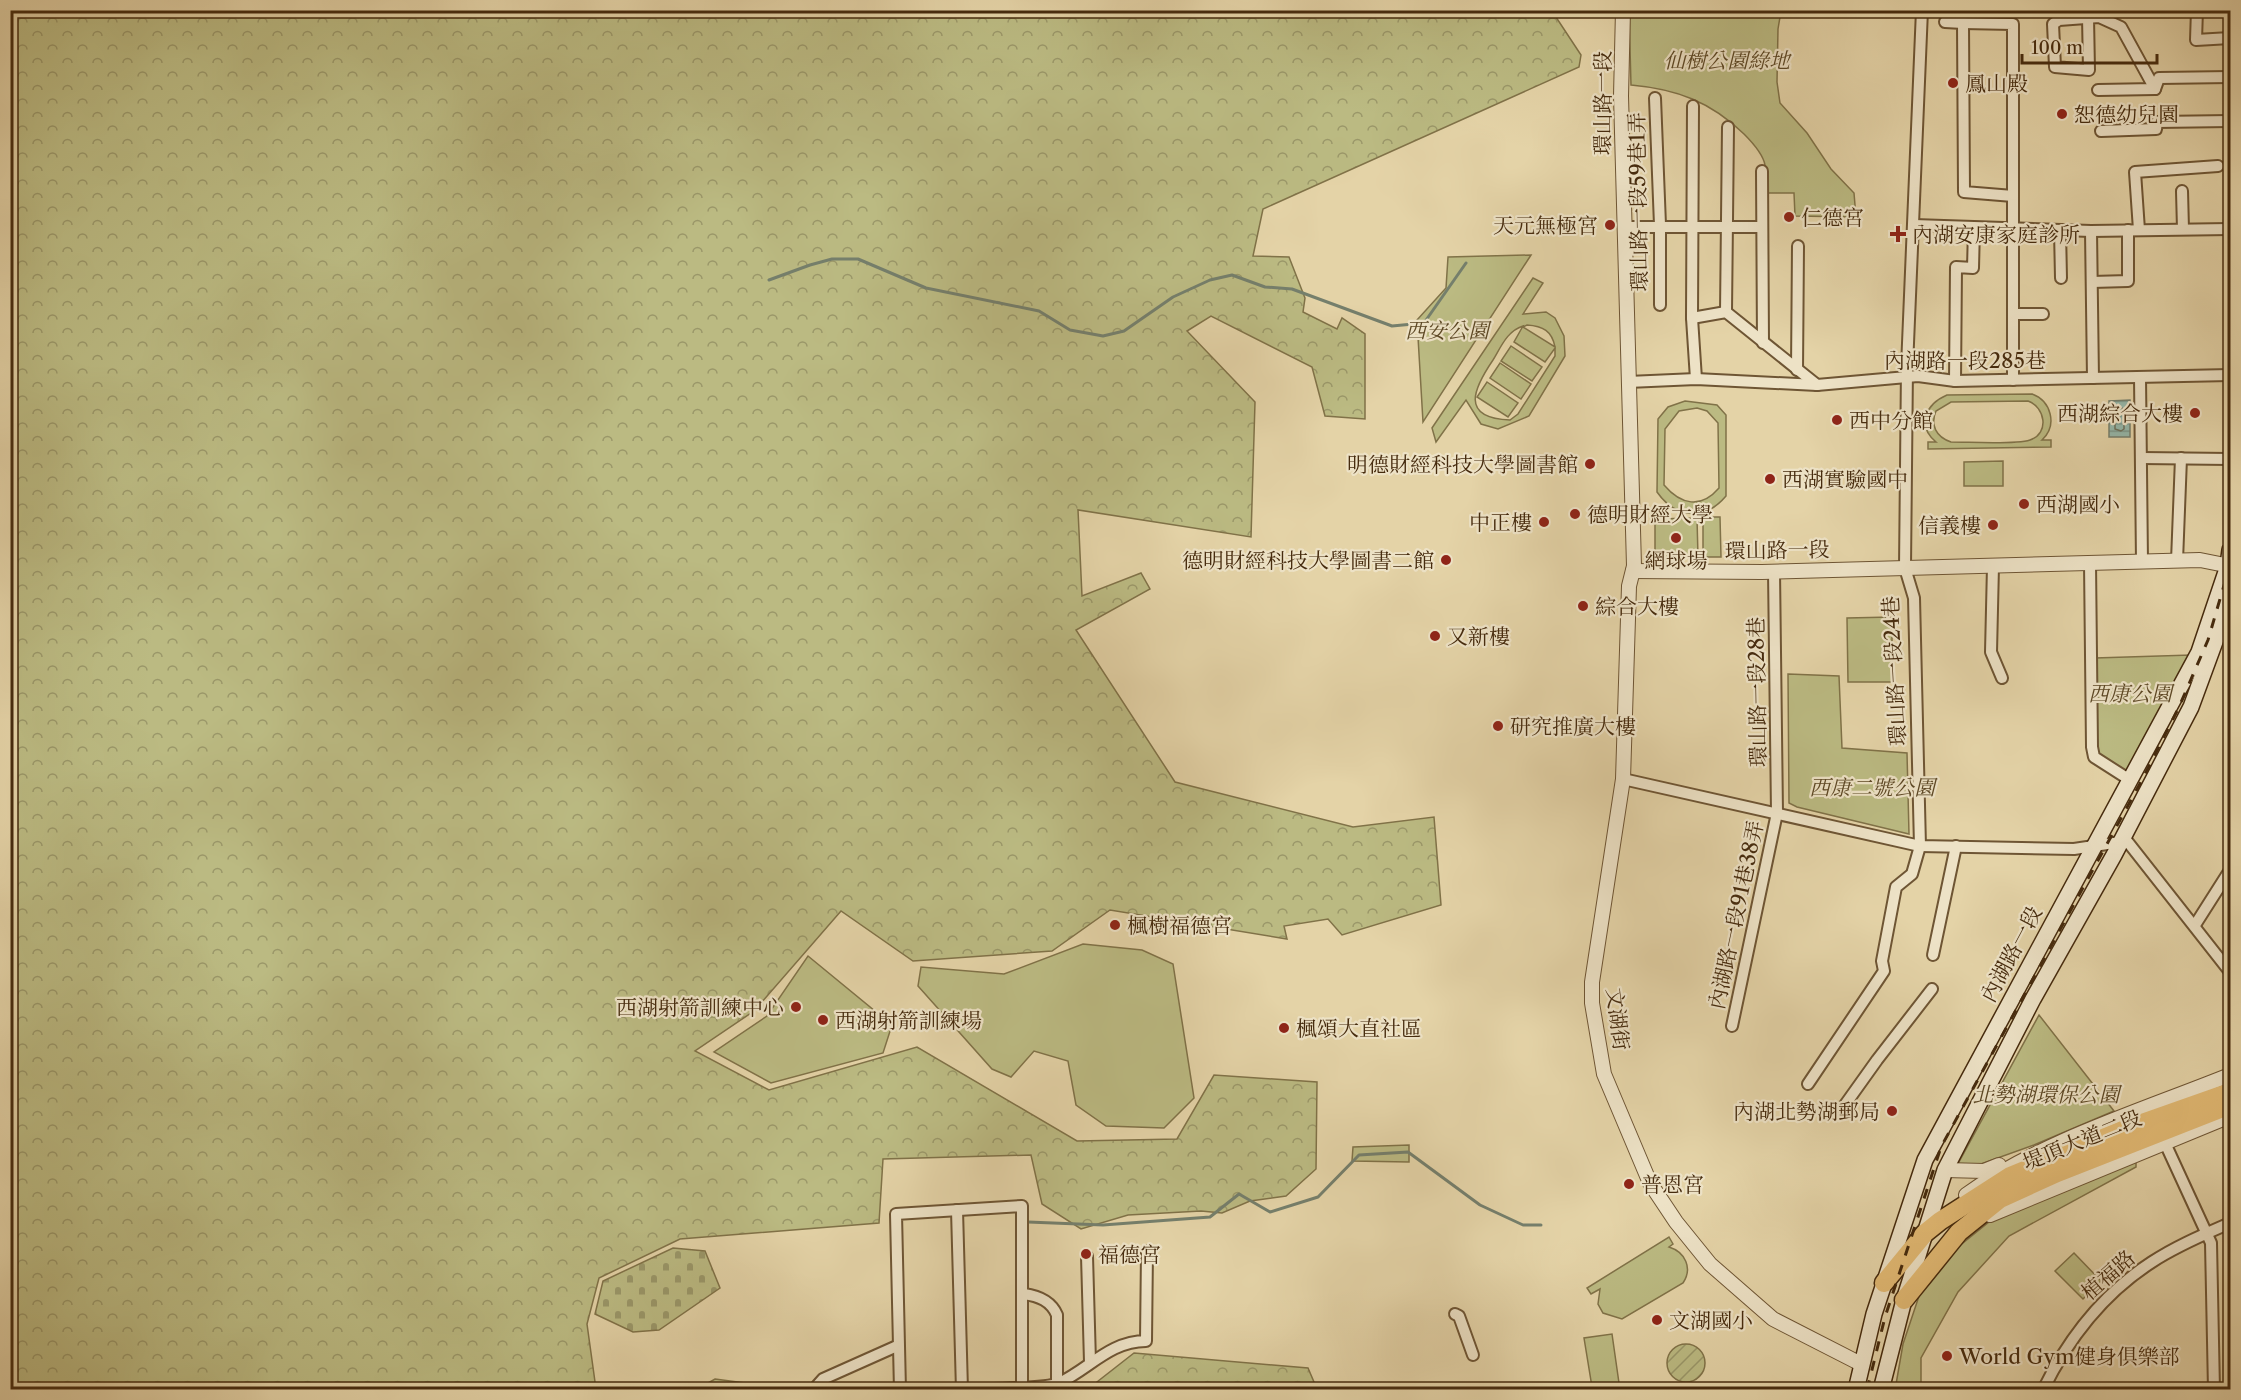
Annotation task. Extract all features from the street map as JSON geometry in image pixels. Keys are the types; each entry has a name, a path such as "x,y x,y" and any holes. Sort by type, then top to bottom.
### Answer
{"highway":[{"name":"堤頂大道二段","path":"1884,1282 1925,1233 2010,1176 2126,1129 2230,1092"},
{"name":"堤頂大道二段","path":"1904,1300 1959,1232 2000,1199 2057,1173 2230,1105"}],"main road":[{"name":"內湖路一段","path":"1856,1389 1884,1282 1924,1160 2092,845 2199,652 2229,566 2230,550"},
{"name":"內湖路一段","path":"1881,1389 1904,1300 1945,1170 2033,999 2121,842 2191,707 2230,601"}],"street":[{"name":"環山路一段","path":"1623,10 1624,227 1633,571 1774,571 2200,560 2229,566"},
{"name":"環山路一段24巷","path":"1808,1084 1884,971 1882,961 1896,887 1912,874 1920,846 1914,598 1905,568 1907,376 1922,10"},
{"path":"2197,10 2196,40 2230,38"},
{"path":"2088,14 2089,70 2055,67 2053,24 2059,20 2088,14 2121,27 2155,89"},
{"path":"1945,22 2013,24 2013,380"},
{"path":"1963,23 1964,192 2013,196"},
{"path":"2155,89 2158,78 2230,77"},
{"path":"2098,90 2155,89"},
{"name":"環山路一段59巷1弄","path":"1655,98 1660,225 1660,305"},
{"path":"1693,106 1692,318 1695,379"},
{"path":"2101,131 2156,129 2157,122 2230,121"},
{"path":"1726,312 1728,127"},
{"path":"2092,282 2128,281 2134,230 2135,172 2218,166"},
{"path":"1762,171 1763,343"},
{"path":"2182,191 2183,230"},
{"path":"1624,227 1660,225 1693,228 1762,227"},
{"path":"1914,225 2091,231 2230,229"},
{"path":"1954,381 1956,267 1972,267 1974,228"},
{"path":"2060,230 2061,278"},
{"path":"2091,231 2093,378"},
{"path":"1797,370 1798,246"},
{"path":"1692,318 1726,312 1817,385"},
{"path":"2014,314 2043,314"},
{"name":"內湖路一段285巷","path":"1628,382 1695,379 1817,385 1907,376 1954,381 2230,375"},
{"path":"2140,377 2142,562"},
{"path":"2142,458 2230,459"},
{"path":"2177,561 2181,458"},
{"path":"2090,563 2092,747 2094,757 2130,780"},
{"path":"1992,566 1991,652 2002,678"},
{"name":"文湖街","path":"1633,571 1629,586 1623,779 1592,982 1592,1003 1606,1080 1650,1183 1676,1222 1710,1264 1773,1319 1861,1364"},
{"name":"環山路一段28巷","path":"1774,571 1778,813"},
{"path":"1623,779 1920,846 2074,849 2127,841 2230,972"},
{"name":"內湖路一段91巷38弄","path":"1732,1026 1778,813"},
{"path":"1934,955 1956,846"},
{"path":"2195,925 2230,870"},
{"path":"1842,1109 1876,1059 1932,989"},
{"name":"堤頂大道二段","path":"1940,1221 1958,1201 1996,1173 2054,1146 2230,1075"},
{"name":"堤頂大道二段","path":"1959,1232 2000,1209 2230,1116"},
{"path":"2165,1143 2211,1243 2214,1389"},
{"path":"1945,1170 1984,1171 2054,1146"},
{"path":"900,1389 897,1346 896,1214 1022,1206 1023,1387"},
{"path":"957,1210 964,1389 1057,1384 1090,1362 1130,1341 1146,1341 1147,1251"},
{"name":"植福路","path":"2043,1389 2060,1356 2080,1329 2117,1290 2152,1262 2230,1223"},
{"path":"1087,1256 1090,1362"},
{"path":"1024,1294 1036,1296 1054,1306 1057,1315 1057,1384"},
{"path":"1455,1314 1459,1316 1473,1355"},
{"path":"815,1388 823,1379 897,1346"}],"green space":[{"path":"10,11 1552,11 1581,55 1579,67 1263,209 1253,256 1289,257 1305,298 1303,312 1337,329 1342,318 1365,334 1365,419 1325,416 1312,367 1211,316 1187,331 1255,402 1251,537 1078,510 1082,596 1141,573 1150,589 1076,630 1175,782 1353,827 1434,817 1441,905 1342,935 1328,919 1284,926 1287,939 1110,910 1052,951 913,961 841,911 754,1011 695,1051 769,1090 917,1047 1077,1141 1177,1139 1214,1075 1317,1082 1316,1169 1286,1196 1250,1201 1222,1213 1201,1211 1128,1215 1081,1229 1042,1204 1031,1155 883,1159 879,1223 680,1239 599,1278 587,1324 596,1389 11,1389"},
{"name":"仙樹公園綠地","path":"1629,11 1781,11 1778,29 1777,82 1780,103 1807,133 1831,169 1854,193 1856,217 1795,216 1794,193 1767,193 1766,171 1762,157 1757,148 1732,123 1706,105 1692,99 1663,90 1631,85"},
{"name":"西安公園","path":"1531,255 1423,422 1417,320 1446,288 1448,257"},
{"path":"1533,278 1543,283 1523,314 1546,312 1555,318 1564,336 1565,356 1529,416 1498,429 1481,424 1466,400 1436,442 1432,428","holes":["1527,325 1546,330 1552,337 1555,347 1523,327","1523,326 1514,342 1545,362 1555,348 1555,356 1518,414 1510,420 1483,414 1477,408 1475,400 1480,381 1505,340 1517,328"]},
{"path":"1511,346 1542,367 1532,381 1501,361"},
{"path":"1500,363 1531,384 1521,399 1490,378"},
{"path":"1487,382 1518,403 1508,417 1477,397"},
{"path":"2032,394 2039,397 2048,408 2051,421 2047,434 2042,440 2051,440 2051,447 1928,449 1928,442 1936,442 1926,429 1926,416 1934,404 1947,395","holes":["2028,401 2034,404 2041,414 2043,426 2036,437 2023,442 1951,442 1941,437 1934,426 1936,411 1951,402"]},
{"path":"1685,401 1717,405 1726,415 1726,496 1709,510 1691,514 1682,512 1673,508 1657,492 1658,419 1668,407","holes":["1697,408 1707,411 1718,423 1719,488 1705,499 1691,502 1677,497 1664,485 1665,429 1679,411"]},
{"path":"2003,461 2003,486 1964,486 1964,462"},
{"path":"1703,517 1720,517 1721,557 1703,557"},
{"name":"網球場","path":"1697,518 1698,557 1655,557 1655,519"},
{"path":"1892,617 1892,682 1848,682 1847,618"},
{"name":"西康公園","path":"2191,655 2125,780 2096,762 2095,658"},
{"name":"西康二號公園","path":"1788,674 1839,676 1842,748 1907,753 1909,834 1797,807 1789,803"},
{"path":"1083,944 1142,950 1173,964 1194,1098 1164,1128 1106,1126 1076,1105 1068,1061 1034,1051 1011,1077 992,1069 918,986 921,967 1004,974"},
{"name":"西湖射箭訓練場","path":"808,956 892,1025 883,1053 771,1083 714,1052 767,1016"},
{"name":"北勢湖環保公園","path":"2039,1015 2114,1111 2034,1145 1967,1169 1960,1168 1959,1162"},
{"path":"1409,1145 1409,1162 1352,1161 1353,1147"},
{"path":"2136,1159 2136,1167 2009,1236 1958,1292 1921,1358 1921,1389 1895,1390 1903,1344 1920,1293 1958,1247 1994,1218"},
{"path":"1669,1237 1673,1244 1669,1247 1675,1249 1686,1261 1687,1272 1683,1283 1622,1319 1603,1313 1598,1304 1600,1289 1591,1294 1587,1288"},
{"path":"673,1248 705,1251 720,1288 659,1330 633,1332 595,1314 603,1281"},
{"path":"2074,1253 2101,1281 2083,1299 2055,1271"},
{"path":"1612,1334 1619,1383 1592,1387 1584,1338"},
{"path":"1686,1344 1699,1350 1705,1363 1699,1376 1686,1382 1673,1376 1667,1363 1673,1350"},
{"path":"1134,1353 1308,1368 1317,1389 1088,1389"},
{"path":"715,1379 768,1386 769,1389 697,1389"}],"water":[{"path":"2130,400 2130,437 2109,437 2109,401"}],"waterway":[{"path":"769,280 832,259 858,259 926,288 1039,311 1070,330 1103,336 1124,331 1173,297 1210,280 1232,275 1265,287 1292,289 1392,326 1424,323 1466,263"},
{"path":"1028,1222 1103,1225 1210,1217 1239,1194 1270,1212 1318,1197 1359,1155 1408,1152 1480,1205 1523,1225 1541,1225"}],"railway":[{"path":"1867,1390 1885,1317 1941,1147 2142,780 2179,707 2208,640 2230,565"}],"place":[{"name":"鳳山殿","path":"1953,83"},
{"name":"恕德幼兒園","path":"2062,114"},
{"name":"仁德宮","path":"1789,217"},
{"name":"天元無極宮","path":"1610,225"},
{"name":"內湖安康家庭診所","path":"1898,234"},
{"name":"西湖綜合大樓","path":"2195,413"},
{"name":"西中分館","path":"1837,420"},
{"name":"明德財經科技大學圖書館","path":"1590,464"},
{"name":"西湖實驗國中","path":"1770,479"},
{"name":"西湖國小","path":"2024,504"},
{"name":"德明財經大學","path":"1575,514"},
{"name":"中正樓","path":"1544,522"},
{"name":"信義樓","path":"1993,525"},
{"name":"網球場","path":"1676,538"},
{"name":"德明財經科技大學圖書二館","path":"1446,560"},
{"name":"綜合大樓","path":"1583,606"},
{"name":"又新樓","path":"1435,636"},
{"name":"研究推廣大樓","path":"1498,726"},
{"name":"楓樹福德宮","path":"1115,925"},
{"name":"西湖射箭訓練中心","path":"796,1007"},
{"name":"西湖射箭訓練場","path":"823,1020"},
{"name":"楓頌大直社區","path":"1284,1028"},
{"name":"內湖北勢湖郵局","path":"1892,1111"},
{"name":"普恩宮","path":"1629,1184"},
{"name":"福德宮","path":"1086,1254"},
{"name":"文湖國小","path":"1657,1320"},
{"name":"World Gym健身俱樂部","path":"1947,1356"}]}
